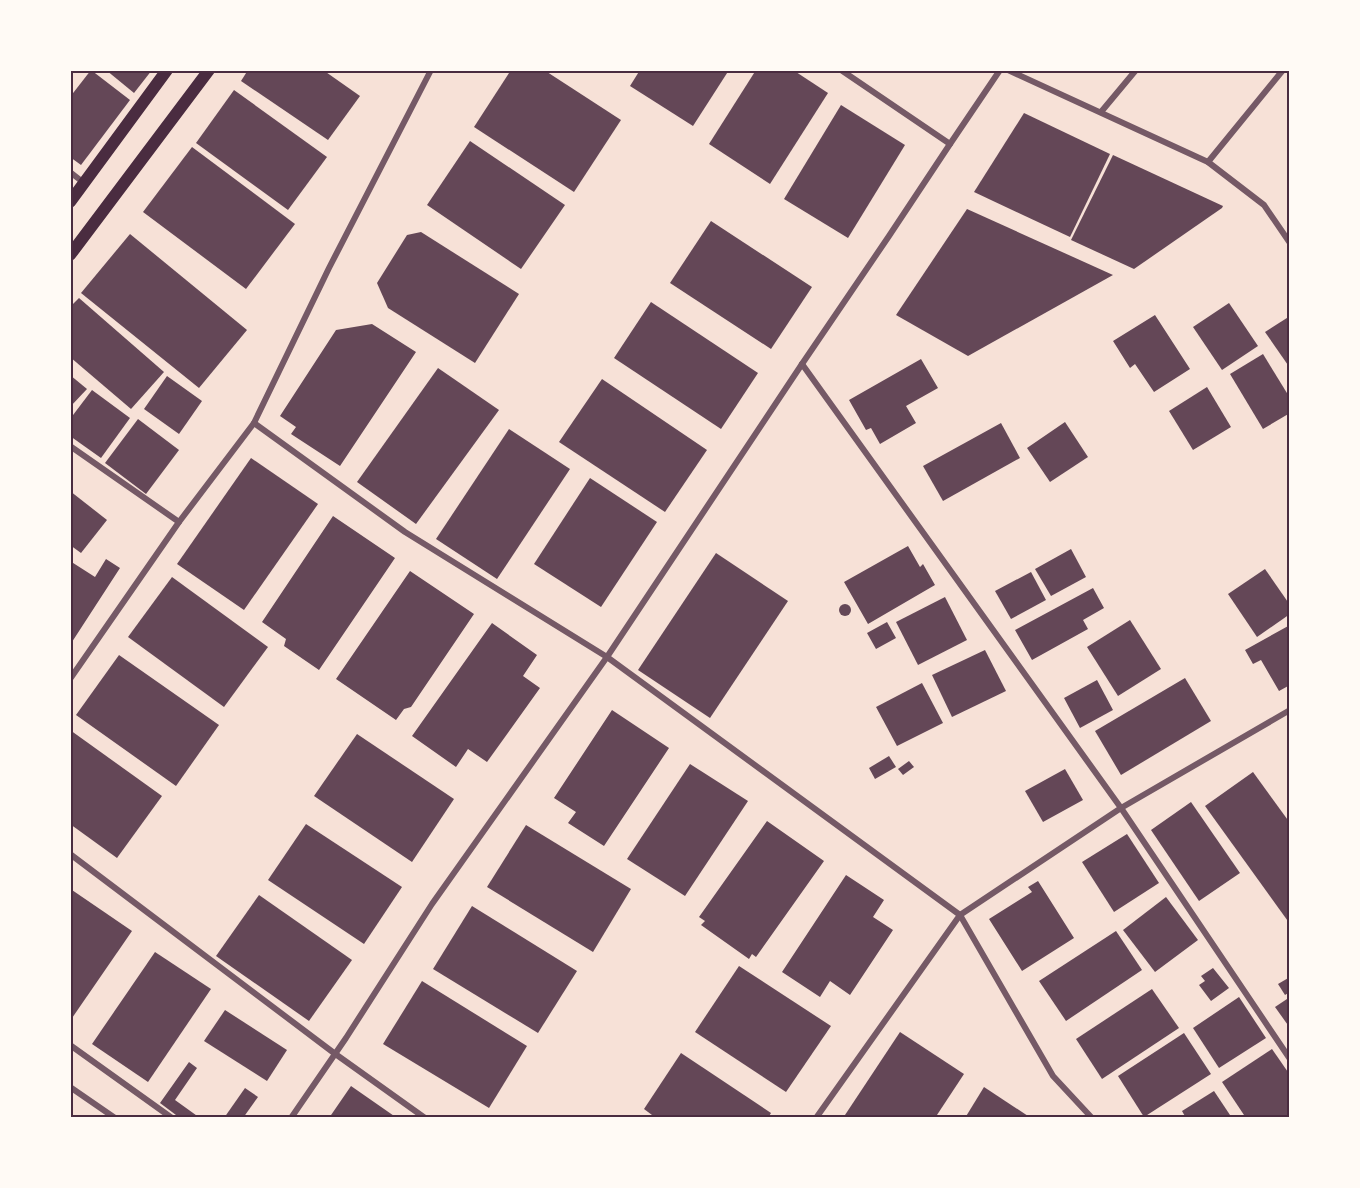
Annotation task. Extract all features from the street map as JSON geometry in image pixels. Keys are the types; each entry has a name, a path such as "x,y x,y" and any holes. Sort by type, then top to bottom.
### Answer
{"main road":[{"path":"70,202 167,70"},
{"path":"70,255 209,70"}],"street":[{"path":"70,680 179,522 254,423 329,268 431,70"},
{"path":"841,70 950,144"},
{"path":"291,1118 346,1038 432,904 607,657 1000,70"},
{"path":"1008,70 1208,162 1264,206 1290,243"},
{"path":"1101,112 1136,70"},
{"path":"1208,162 1283,70"},
{"path":"70,172 84,183"},
{"path":"802,364 1121,807 1290,1059"},
{"path":"254,423 405,532 607,657 960,915 1053,1076 1092,1118"},
{"path":"70,446 179,522"},
{"path":"816,1118 960,915 1121,807 1290,710"},
{"path":"70,854 334,1053 426,1118"},
{"path":"70,1045 172,1118"},
{"path":"70,1087 115,1118"}],"building":[{"path":"91,70 130,100 81,165 70,157 70,97"},
{"path":"106,70 152,70 134,93"},
{"path":"248,70 323,70 360,96 328,140 241,81"},
{"path":"511,70 544,70 621,120 574,192 474,127"},
{"path":"640,70 729,70 693,126 630,86"},
{"path":"756,70 793,70 828,93 770,184 709,144"},
{"path":"234,90 327,157 288,210 196,143"},
{"path":"841,105 905,145 848,238 784,199"},
{"path":"1024,113 1110,154 1070,237 974,192"},
{"path":"470,141 565,205 521,269 427,205"},
{"path":"192,147 295,224 246,289 143,212"},
{"path":"1113,155 1223,206 1134,269 1071,240"},
{"path":"967,209 1113,275 968,356 896,315"},
{"path":"711,221 812,287 771,349 670,283"},
{"path":"421,232 519,294 475,363 388,308 377,283 407,235"},
{"path":"130,234 247,330 199,388 81,293"},
{"path":"79,298 164,372 131,409 70,357 70,307"},
{"path":"651,302 758,373 721,429 614,358"},
{"path":"1229,303 1258,346 1222,370 1193,327"},
{"path":"1155,315 1190,369 1154,392 1135,364 1130,368 1113,341"},
{"path":"1290,316 1290,368 1265,332"},
{"path":"372,324 416,352 340,466 291,434 296,427 280,416 336,330"},
{"path":"1263,354 1290,398 1290,413 1263,429 1230,374"},
{"path":"921,359 938,388 906,406 916,423 880,444 871,428 866,430 849,400"},
{"path":"438,368 499,410 416,524 357,482"},
{"path":"70,375 87,389 70,407"},
{"path":"167,376 202,401 179,434 144,409"},
{"path":"602,379 707,450 665,512 559,442"},
{"path":"1207,387 1231,427 1193,450 1169,411"},
{"path":"92,390 130,418 101,458 70,436 70,419"},
{"path":"138,419 179,450 146,494 105,463"},
{"path":"1065,422 1088,457 1050,482 1027,448"},
{"path":"1001,423 1020,458 943,501 923,466"},
{"path":"509,429 570,469 497,579 436,539"},
{"path":"251,458 318,504 244,610 177,564"},
{"path":"590,478 657,522 601,607 534,564"},
{"path":"70,491 107,520 81,553 70,545"},
{"path":"333,516 395,558 319,670 284,646 286,639 262,622"},
{"path":"908,546 920,567 923,564 935,585 868,624 844,582"},
{"path":"1071,549 1086,577 1051,596 1035,569"},
{"path":"716,553 788,601 710,718 638,670"},
{"path":"106,559 120,568 70,645 70,561 95,577"},
{"path":"1265,569 1290,605 1290,614 1257,637 1228,594"},
{"path":"410,571 474,614 411,707 404,709 396,720 336,679"},
{"path":"1031,572 1046,600 1011,619 995,591"},
{"path":"172,577 268,647 224,707 128,637"},
{"path":"1093,588 1104,608 1083,620 1088,629 1032,660 1015,630"},
{"path":"945,597 967,640 918,665 896,622"},
{"path":"847,604 851,610 847,616 843,616 839,608"},
{"path":"1130,620 1161,669 1118,696 1087,647"},
{"path":"887,622 896,638 876,649 867,633"},
{"path":"492,623 537,655 523,676 540,688 487,762 468,749 456,767 412,736"},
{"path":"1290,625 1290,685 1279,691 1261,660 1253,664 1245,650"},
{"path":"985,650 1006,691 952,717 932,675"},
{"path":"119,655 219,725 176,786 76,715"},
{"path":"1185,678 1211,721 1121,775 1095,731"},
{"path":"1097,680 1113,710 1080,728 1064,698"},
{"path":"922,683 943,723 897,746 876,707"},
{"path":"612,710 669,748 604,846 568,823 576,812 554,798"},
{"path":"70,730 162,796 117,858 70,824"},
{"path":"357,734 454,799 412,862 314,796"},
{"path":"889,756 896,767 875,779 869,768"},
{"path":"909,761 914,767 903,775 898,769"},
{"path":"690,764 748,801 685,896 627,859"},
{"path":"1065,769 1083,800 1043,822 1025,791"},
{"path":"1253,772 1290,823 1290,924 1205,806"},
{"path":"1191,802 1240,873 1199,901 1151,830"},
{"path":"767,821 824,861 756,957 752,954 749,959 701,925 705,921 699,917"},
{"path":"306,824 402,887 364,944 268,880"},
{"path":"526,825 631,889 593,952 487,887"},
{"path":"1127,834 1159,883 1114,912 1082,862"},
{"path":"846,875 884,900 873,917 893,930 850,995 830,981 820,997 782,972"},
{"path":"1038,881 1074,938 1022,971 989,919 1032,892 1028,887"},
{"path":"72,890 132,931 70,1021 70,893"},
{"path":"259,895 352,960 309,1021 216,956"},
{"path":"1166,897 1198,940 1155,972 1123,930"},
{"path":"472,906 577,971 538,1033 433,969"},
{"path":"1116,931 1142,970 1066,1021 1039,981"},
{"path":"155,952 211,989 148,1082 92,1044"},
{"path":"739,966 831,1026 786,1092 695,1032"},
{"path":"1213,968 1229,988 1211,1001 1199,985 1205,981 1201,976"},
{"path":"1290,977 1290,992 1285,995 1278,984"},
{"path":"422,981 527,1046 489,1108 383,1044"},
{"path":"1152,989 1179,1028 1102,1079 1076,1039"},
{"path":"1239,997 1266,1038 1219,1068 1193,1028"},
{"path":"1290,997 1290,1028 1275,1007"},
{"path":"225,1010 287,1050 267,1081 204,1041"},
{"path":"900,1032 964,1074 935,1118 843,1118"},
{"path":"1184,1033 1211,1074 1144,1117 1118,1076"},
{"path":"1272,1049 1290,1075 1290,1118 1246,1118 1222,1082"},
{"path":"681,1053 771,1113 768,1118 656,1118 644,1109"},
{"path":"189,1062 197,1068 175,1100 200,1118 180,1118 160,1103"},
{"path":"351,1086 397,1118 329,1118"},
{"path":"984,1087 1031,1118 965,1118"},
{"path":"245,1088 258,1097 243,1118 224,1118"},
{"path":"1214,1091 1232,1118 1186,1118 1182,1111"}]}
